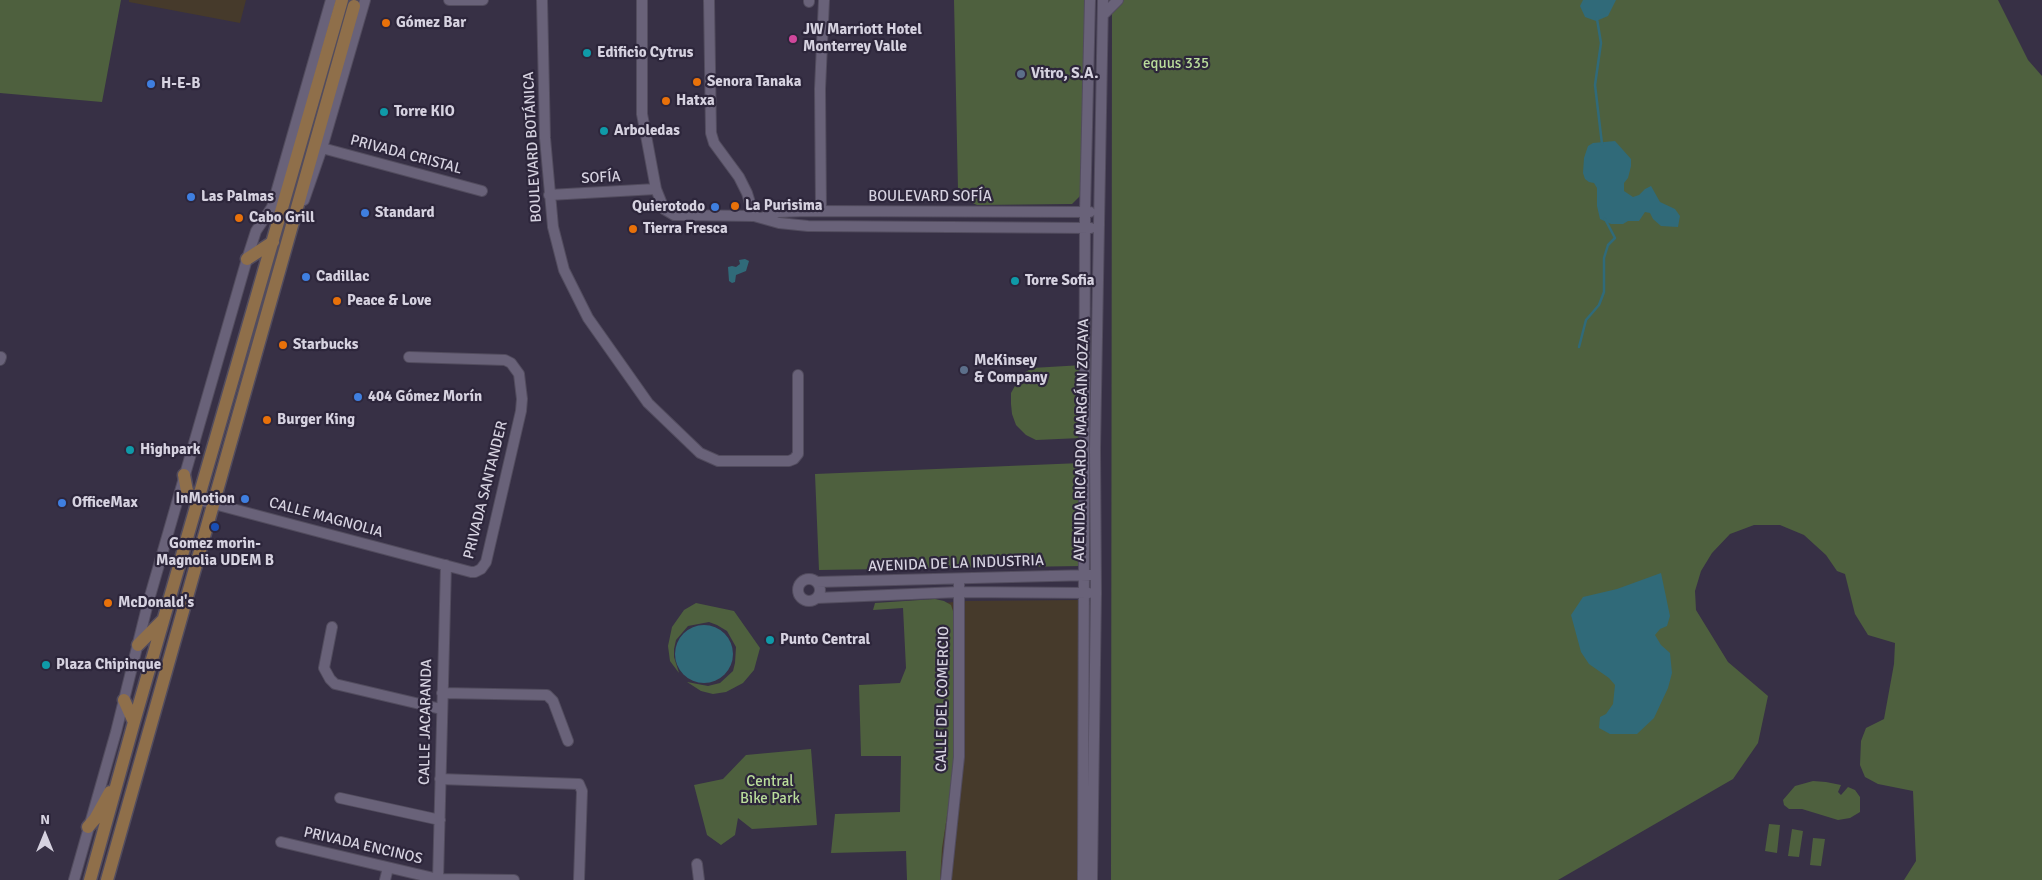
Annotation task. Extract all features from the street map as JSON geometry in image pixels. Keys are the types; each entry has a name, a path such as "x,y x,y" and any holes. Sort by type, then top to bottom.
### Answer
{"main road":[{"path":"90,880 199,500 212,448 342,0"},
{"path":"107,880 294,215 359,5"},
{"path":"247,258 273,242"},
{"path":"184,475 187,491 191,496 199,500"},
{"path":"138,645 164,619"},
{"path":"124,700 134,722"},
{"path":"88,827 117,785"}],"street":[{"path":"449,0 483,0"},
{"name":"BOULEVARD BOTÁNICA","path":"542,0 544,121 549,195 554,234 564,270 588,318 648,403 700,453 718,461 789,461 794,459 798,454 798,375"},
{"path":"642,0 642,114 657,194"},
{"path":"709,0 711,133 714,143 739,176 758,217"},
{"name":"AVENIDA RICARDO MARGÁIN ZOZAYA","path":"1083,880 1085,212 1090,0"},
{"name":"AVENIDA RICARDO MARGÁIN ZOZAYA","path":"1092,880 1096,593 1095,450 1103,0"},
{"path":"1103,15 1118,0"},
{"path":"821,211 820,89 824,1"},
{"path":"74,880 124,700 148,603 247,258 256,231 272,207 331,2"},
{"path":"294,215 307,193 322,148 359,5"},
{"name":"PRIVADA CRISTAL","path":"322,148 482,191"},
{"name":"SOFÍA","path":"549,195 657,194"},
{"name":"BOULEVARD SOFÍA","path":"657,194 664,208 674,215 758,217 778,223 808,226 1098,228"},
{"name":"BOULEVARD SOFÍA","path":"758,217 777,212 821,211 1099,212"},
{"name":"PRIVADA SANTANDER","path":"409,357 505,360 515,367 522,383 521,411 486,562 481,569 475,572 446,565"},
{"name":"CALLE MAGNOLIA","path":"199,500 446,565"},
{"name":"CALLE JACARANDA","path":"438,879 446,565"},
{"name":"AVENIDA DE LA INDUSTRIA","path":"817,582 1096,576"},
{"name":"CALLE DEL COMERCIO","path":"946,880 959,757 959,578"},
{"path":"804,580 817,582 820,590 817,598 812,601 805,601 802,598 798,591 799,586 804,580"},
{"name":"AVENIDA DE LA INDUSTRIA","path":"817,598 960,592 1096,593"},
{"path":"332,627 324,668 335,684 441,709"},
{"path":"442,693 547,695 553,701 568,742"},
{"path":"440,779 576,783 581,786 579,880"},
{"path":"340,798 440,820"},
{"name":"PRIVADA ENCINOS","path":"281,842 438,879 514,880"},
{"path":"697,864 699,880"},
{"path":"385,880 388,868"}],"shaded area":[{"path":"129,0 246,0 240,23 129,2"},
{"path":"1078,600 1078,880 908,880 909,606 966,601"}],"green space":[{"path":"0,0 121,0 102,102 0,93"},
{"path":"954,0 1085,0 1085,191 1072,204 977,205 964,199 958,190"},
{"name":"equus 335","path":"1112,0 1998,0 2028,60 2042,76 2042,880 1904,880 1916,861 1913,791 1878,784 1865,777 1860,765 1861,741 1866,728 1884,719 1894,664 1895,643 1868,635 1855,614 1845,574 1837,571 1826,555 1804,535 1780,525 1754,525 1730,534 1712,553 1701,571 1695,591 1696,610 1728,662 1768,696 1758,743 1733,779 1558,880 1111,880"},
{"path":"1083,365 1081,438 1036,440 1026,435 1016,425 1011,404 1011,393 1021,375 1032,368"},
{"path":"1081,463 1082,566 819,570 815,474"},
{"path":"935,599 951,605 953,611 955,709 953,777 942,848 940,880 907,880 906,851 831,853 835,814 900,812 901,756 861,756 859,685 900,683 906,668 903,608 873,610 875,603"},
{"path":"696,603 734,611 760,648 754,670 743,683 726,692 713,694 701,691 687,682 708,686 720,683 733,671 736,647 727,631 717,625 709,622 688,626 676,640 674,649 674,657 679,673 670,661 668,646 672,627 684,610"},
{"name":"Central Bike Park","path":"811,749 817,825 752,829 738,818 735,835 721,845 707,835 694,785 723,779 746,755"},
{"path":"1813,781 1841,785 1838,792 1841,795 1848,787 1855,790 1860,797 1860,812 1850,818 1838,820 1802,809 1789,809 1784,805 1783,800 1795,786"},
{"path":"1769,824 1780,825 1777,853 1765,851"},
{"path":"1792,829 1803,831 1799,857 1788,856"},
{"path":"1813,838 1825,839 1821,866 1810,865"}],"water":[{"path":"1583,0 1616,0 1608,16 1596,21 1585,17 1580,6"},
{"path":"1615,141 1631,159 1628,178 1624,183 1624,191 1633,197 1651,186 1660,202 1675,209 1680,216 1678,227 1661,226 1653,219 1650,213 1645,212 1639,221 1628,221 1623,224 1611,224 1600,219 1597,206 1597,188 1594,183 1585,179 1583,173 1584,158 1588,146 1593,143"},
{"path":"745,259 749,261 746,271 736,275 735,282 732,283 729,281 728,267 736,267 740,264 739,260"},
{"path":"1661,573 1670,616 1667,626 1660,629 1655,635 1661,645 1670,653 1672,673 1668,688 1654,718 1637,734 1610,734 1599,728 1600,717 1606,714 1613,704 1615,685 1609,678 1589,664 1581,652 1571,615 1583,597 1617,589"},
{"path":"704,625 720,630 728,638 733,654 728,670 720,678 704,683 688,678 680,670 675,654 680,638 688,630"}],"waterway":[{"path":"1597,19 1601,43 1595,85 1602,144"},
{"path":"1579,347 1586,320 1599,305 1604,292 1604,258 1608,245 1615,238 1605,219"}],"place":[{"name":"Gómez Bar","path":"386,23"},
{"name":"JW Marriott Hotel Monterrey Valle","path":"793,39"},
{"name":"Edificio Cytrus","path":"587,53"},
{"name":"Vitro, S.A.","path":"1021,74"},
{"name":"Senora Tanaka","path":"697,82"},
{"name":"H-E-B","path":"151,84"},
{"name":"Hatxa","path":"666,101"},
{"name":"Torre KIO","path":"384,112"},
{"name":"Arboledas","path":"604,131"},
{"name":"Las Palmas","path":"191,197"},
{"name":"La Purisima","path":"735,206"},
{"name":"Quierotodo","path":"715,207"},
{"name":"Standard","path":"365,213"},
{"name":"Cabo Grill","path":"239,218"},
{"name":"Tierra Fresca","path":"633,229"},
{"name":"Cadillac","path":"306,277"},
{"name":"Torre Sofia","path":"1015,281"},
{"name":"Peace & Love","path":"337,301"},
{"name":"Starbucks","path":"283,345"},
{"name":"McKinsey & Company","path":"964,370"},
{"name":"404 Gómez Morín","path":"358,397"},
{"name":"Burger King","path":"267,420"},
{"name":"Highpark","path":"130,450"},
{"name":"InMotion","path":"245,499"},
{"name":"OfficeMax","path":"62,503"},
{"name":"Gomez morin- Magnolia UDEM B","path":"215,527"},
{"name":"McDonald's","path":"108,603"},
{"name":"Punto Central","path":"770,640"},
{"name":"Plaza Chipinque","path":"46,665"}]}
